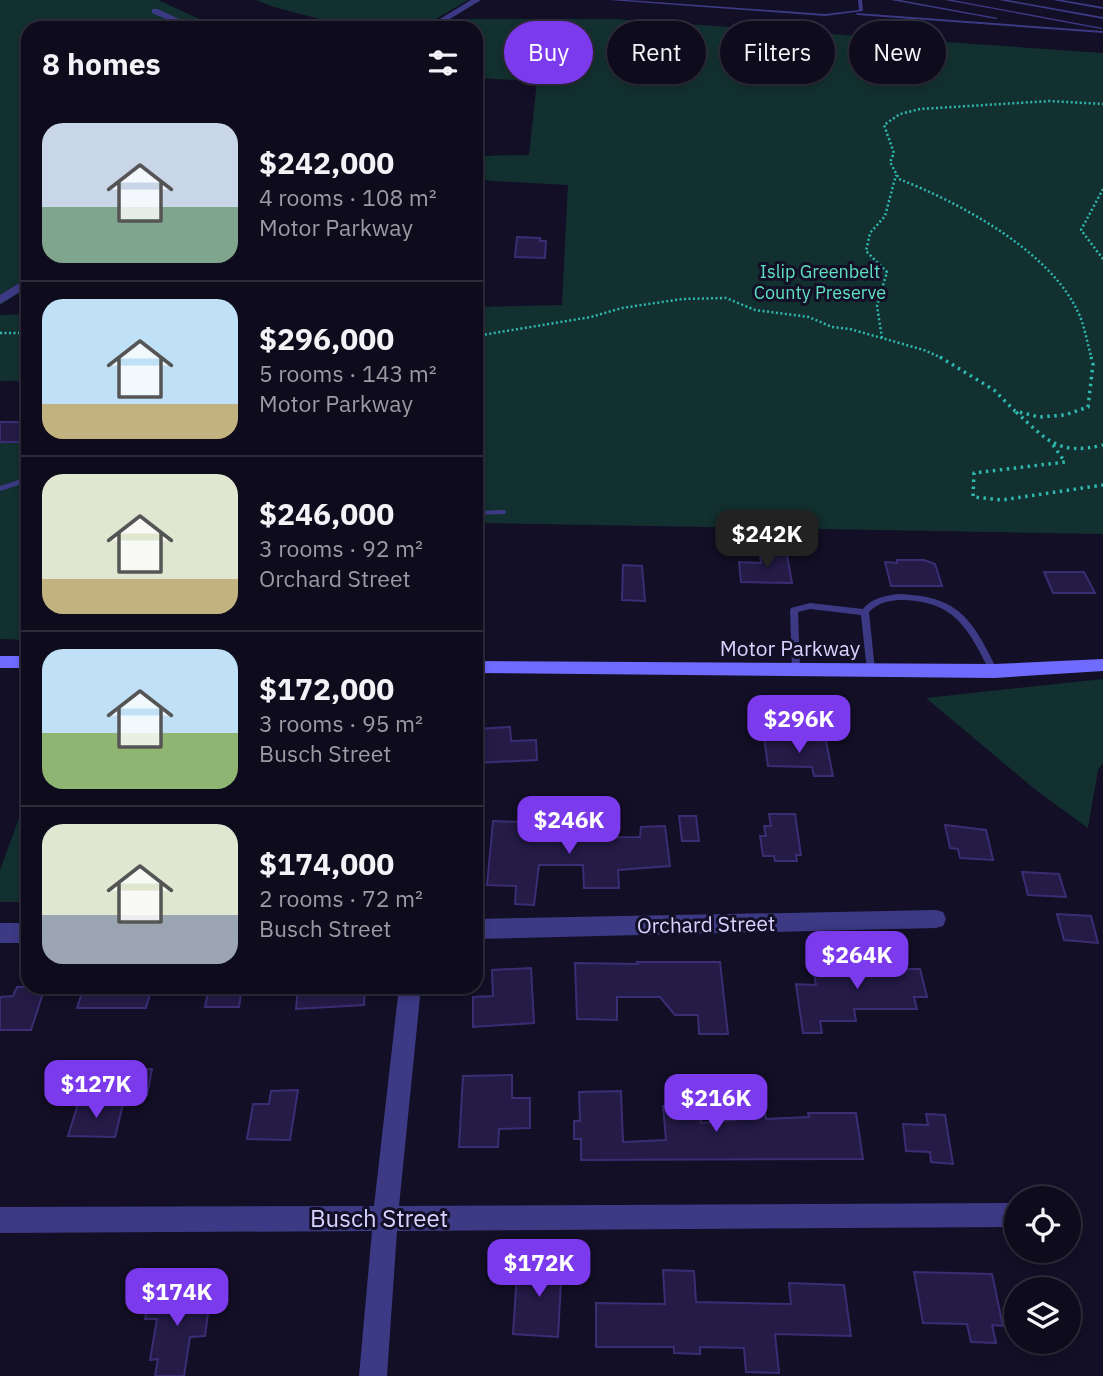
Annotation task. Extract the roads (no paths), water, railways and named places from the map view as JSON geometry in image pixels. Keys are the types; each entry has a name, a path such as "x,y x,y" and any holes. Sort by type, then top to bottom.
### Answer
{"main road":[{"path":"0,662 21,662"},
{"name":"Motor Parkway","path":"483,667 994,671 1103,665"}],"street":[{"path":"441,21 477,0"},
{"path":"155,11 178,21"},
{"path":"0,300 21,286"},
{"name":"Orchard Street","path":"483,929 936,919"},
{"path":"0,933 21,933"},
{"path":"373,1376 385,1219 409,994"},
{"name":"Busch Street","path":"0,1220 1004,1215"}],"lane":[{"path":"611,0 845,15 861,11 860,0"},
{"path":"689,0 834,10 845,15"},
{"path":"893,0 996,18"},
{"path":"947,0 1103,30"},
{"path":"1001,0 1103,18"},
{"path":"1055,0 1103,8"},
{"path":"991,25 1009,1"},
{"path":"855,13 991,25 1103,30"},
{"path":"0,489 21,482"},
{"path":"483,513 502,513"},
{"path":"871,671 865,612 869,606 892,598 920,597 946,604 981,646 994,671"},
{"path":"796,670 794,610 810,606 865,612"}],"park label":[{"name":"Islip Greenbelt County Preserve","path":"820,281"}]}
